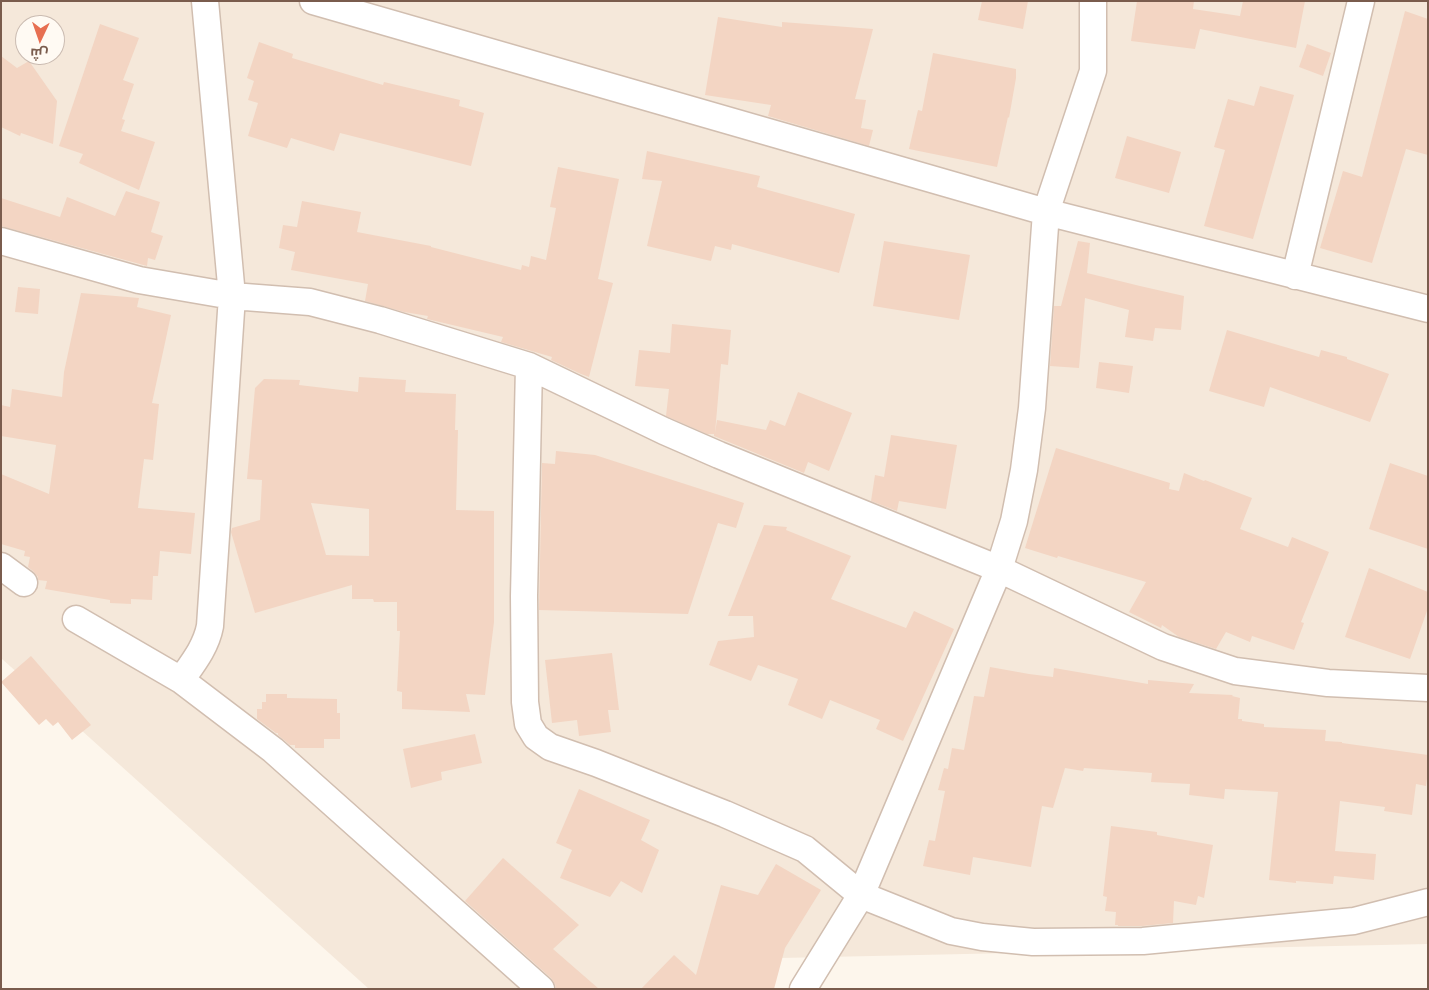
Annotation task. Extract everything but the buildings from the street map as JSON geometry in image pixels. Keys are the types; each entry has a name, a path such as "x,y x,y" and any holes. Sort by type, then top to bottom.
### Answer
{"street":[{"path":"182,680 204,647 210,626 232,296 205,1"},
{"path":"313,1 1046,212 1428,309"},
{"path":"803,989 861,895 998,569 1014,521 1024,470 1032,408 1046,212 1093,70 1093,1"},
{"path":"1295,276 1362,1"},
{"path":"1,241 139,280 232,296 310,302 380,320 529,366 719,455 998,569 1163,647 1235,671 1328,683 1428,688"},
{"path":"529,366 524,596 525,702 528,724 536,737 550,747 596,763 725,814 805,849 861,895 951,931 982,937 1033,942 1143,941 1354,921 1428,902"},
{"path":"1,566 24,584"},
{"path":"76,619 182,680 273,750 541,989"}],"shaded area":[{"path":"1,1 1428,1 1428,944 780,958 758,989 369,989 1,658"}]}
